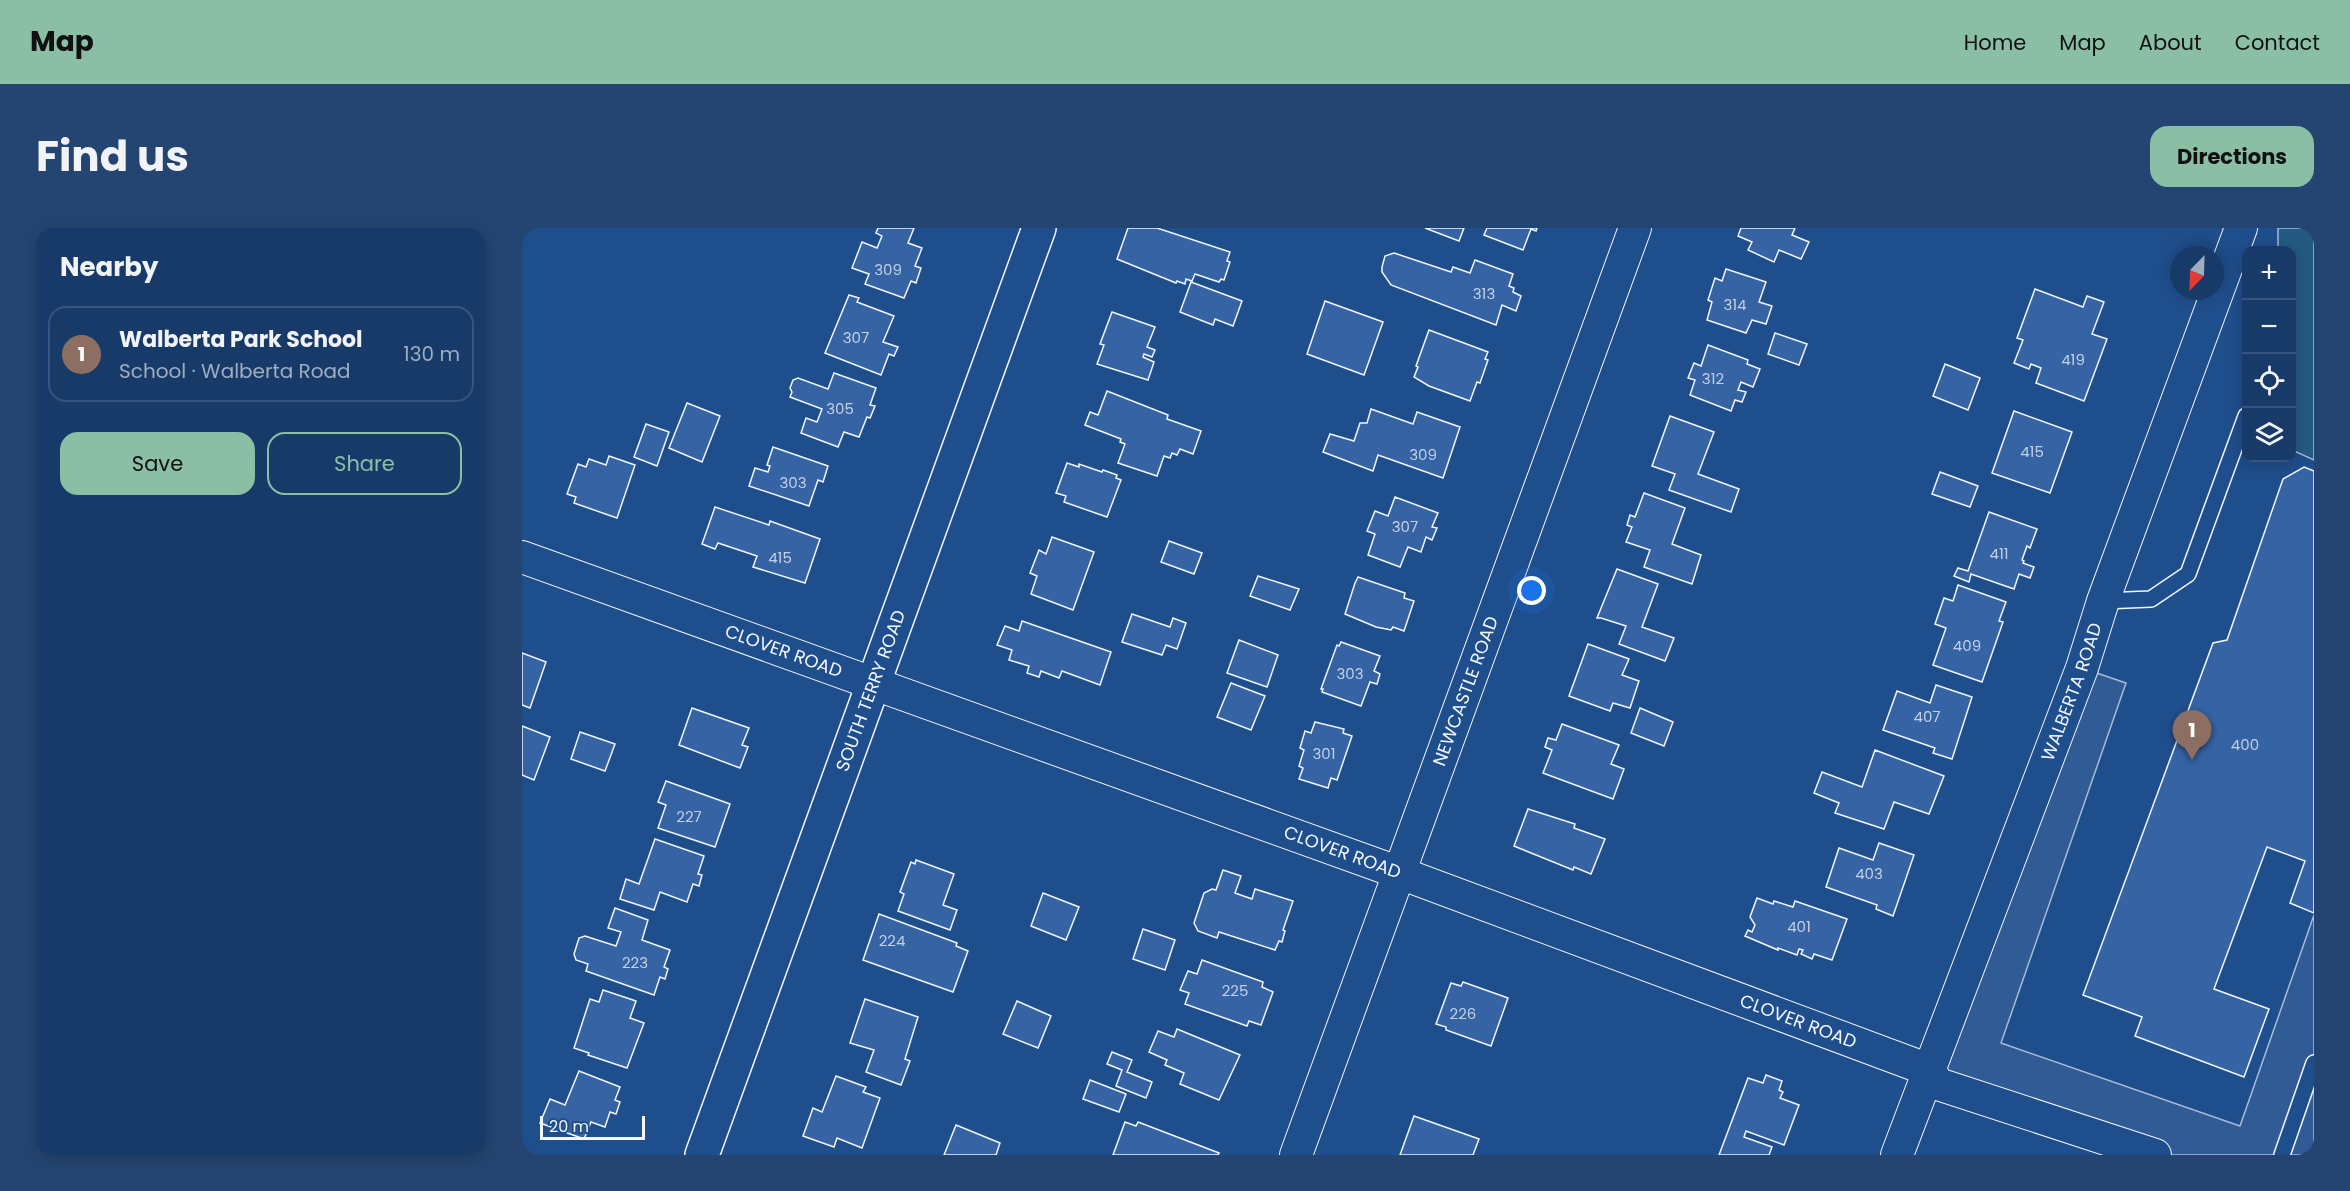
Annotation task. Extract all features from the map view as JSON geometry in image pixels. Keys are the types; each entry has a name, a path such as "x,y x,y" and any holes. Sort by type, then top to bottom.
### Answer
{"street":[{"name":"SOUTH TERRY ROAD","path":"702,1155 1039,228"},
{"name":"NEWCASTLE ROAD","path":"1296,1155 1635,228"},
{"name":"WALBERTA ROAD","path":"1897,1155 2082,668 2103,601 2240,246"},
{"name":"CLOVER ROAD","path":"522,557 1400,873 1929,1070 1938,1084 2155,1155"}],"lane":[{"path":"2103,601 2151,599 2188,574 2242,429"},
{"path":"2282,1155 2314,1062"}],"shaded area":[{"path":"2278,228 2314,228 2314,460 2296,452 2296,246 2278,246"},
{"path":"2082,668 2126,683 2001,1043 2240,1126 2314,915 2314,1155 2142,1155 1938,1084"}],"building":[{"path":"878,228 914,228 908,243 922,248 915,266 921,268 916,283 911,281 904,298 865,284 869,274 852,268 862,242 877,248 882,236 876,233"},
{"path":"1128,228 1157,228 1230,252 1227,261 1230,262 1224,280 1221,279 1219,282 1195,274 1192,281 1186,279 1185,284 1177,281 1176,283 1117,259"},
{"path":"1425,228 1464,228 1459,241"},
{"path":"1487,228 1537,228 1536,231 1531,229 1523,250 1484,235"},
{"path":"1741,228 1795,228 1792,235 1809,242 1801,259 1779,250 1774,262 1748,250 1752,242 1738,236"},
{"path":"1394,253 1451,272 1453,267 1470,273 1475,260 1513,274 1509,286 1514,288 1513,292 1521,296 1516,311 1502,305 1496,325 1391,285 1382,272 1382,267 1385,256"},
{"path":"1726,269 1766,282 1759,302 1772,306 1766,324 1752,320 1746,333 1707,320 1712,302 1708,300 1715,278 1722,281"},
{"path":"1191,282 1242,301 1233,326 1215,319 1213,325 1180,312"},
{"path":"2035,289 2083,307 2087,296 2104,302 2092,334 2107,339 2084,401 2036,383 2041,368 2031,364 2029,369 2014,363 2023,340 2017,338"},
{"path":"849,295 859,298 857,302 894,316 883,342 898,347 894,356 889,354 881,375 825,353"},
{"path":"1325,301 1383,322 1364,375 1307,354"},
{"path":"1112,312 1155,327 1147,347 1155,350 1152,357 1144,354 1143,357 1154,362 1148,380 1097,364 1104,345 1100,344"},
{"path":"1429,330 1488,352 1485,359 1488,360 1480,383 1477,382 1470,401 1429,386 1414,377"},
{"path":"1775,333 1807,344 1799,365 1768,354"},
{"path":"1708,345 1748,360 1747,364 1760,369 1753,387 1741,382 1738,390 1746,392 1742,402 1735,400 1731,411 1690,395 1695,380 1688,378 1694,363 1701,366"},
{"path":"1945,364 1980,378 1968,410 1933,396"},
{"path":"834,373 876,388 870,405 875,406 870,418 867,417 859,437 844,432 838,447 801,433 806,418 817,422 822,409 790,397 793,380 798,378 828,389"},
{"path":"1107,391 1168,415 1167,419 1201,431 1193,454 1180,449 1177,455 1172,453 1170,458 1164,456 1157,476 1118,463 1125,444 1120,442 1121,439 1085,425 1090,412 1098,415"},
{"path":"687,403 720,416 702,462 669,448"},
{"path":"1371,409 1413,424 1417,412 1460,427 1443,478 1378,455 1373,471 1323,452 1330,434 1354,441 1360,423 1367,423"},
{"path":"2014,411 2072,432 2050,493 1992,473"},
{"path":"1670,416 1714,432 1698,474 1739,489 1731,512 1669,490 1675,474 1652,466"},
{"path":"646,424 669,432 657,466 634,457"},
{"path":"773,447 828,466 823,482 818,480 809,506 749,486 755,468 768,472 770,466 767,465"},
{"path":"609,456 635,465 617,518 574,503 576,497 567,494 578,464 586,467 589,459 606,465"},
{"path":"1067,463 1079,467 1079,464 1102,472 1103,470 1117,475 1116,478 1121,480 1107,517 1064,502 1066,496 1056,493"},
{"path":"2304,467 2314,471 2314,913 2290,903 2305,861 2267,847 2214,989 2269,1009 2244,1077 2135,1036 2142,1017 2083,995 2213,643 2227,640 2283,479"},
{"path":"1940,472 1978,486 1970,507 1932,494"},
{"path":"1644,493 1685,508 1672,544 1701,555 1692,584 1644,567 1650,550 1626,542 1632,527 1627,525 1630,515 1635,517"},
{"path":"1395,497 1438,513 1432,527 1437,528 1432,540 1426,537 1421,552 1408,547 1400,567 1368,555 1375,534 1367,531 1375,511 1388,516"},
{"path":"715,507 769,525 770,521 820,539 805,583 753,567 757,556 718,543 715,549 702,544"},
{"path":"1989,512 2037,529 2030,548 2027,546 2022,560 2023,563 2034,567 2030,578 2019,574 2014,589 1971,574 1969,582 1954,576 1958,568 1968,571"},
{"path":"1052,537 1094,552 1073,610 1031,594 1037,576 1030,573 1039,550 1046,554"},
{"path":"1169,541 1202,553 1194,574 1161,562"},
{"path":"1617,569 1658,584 1642,627 1674,638 1665,661 1619,644 1626,626 1597,618"},
{"path":"1258,576 1299,589 1290,610 1250,596"},
{"path":"1358,577 1405,593 1404,598 1414,601 1404,631 1393,627 1391,630 1376,627 1345,614"},
{"path":"1958,585 2006,602 1999,621 2003,622 1982,682 1933,665 1946,628 1935,624 1944,598 1953,601"},
{"path":"1132,614 1170,627 1173,618 1186,623 1177,649 1166,645 1162,655 1122,642"},
{"path":"1022,621 1111,652 1100,685 1062,671 1059,678 1041,671 1039,677 1027,673 1029,666 1009,660 1012,650 997,645 1005,626 1019,631"},
{"path":"1239,640 1278,655 1267,687 1227,673"},
{"path":"1341,642 1380,656 1374,671 1380,674 1377,684 1370,682 1361,706 1322,692 1323,689 1321,689 1337,645 1339,646"},
{"path":"1588,644 1629,659 1622,675 1639,681 1630,708 1613,703 1610,711 1569,696"},
{"path":"522,653 546,662 530,708 522,705"},
{"path":"1231,683 1265,696 1251,730 1217,717"},
{"path":"1936,685 1972,697 1952,759 1933,753 1935,748 1883,730 1897,691 1930,703"},
{"path":"692,708 749,728 742,745 748,747 740,768 679,745"},
{"path":"1640,708 1673,722 1664,746 1631,733"},
{"path":"1315,722 1344,729 1343,733 1352,736 1337,780 1331,778 1328,788 1299,779 1303,768 1299,766 1304,750 1300,748 1305,731 1311,733"},
{"path":"1562,724 1619,745 1611,764 1624,769 1613,799 1543,773 1552,750 1545,747 1548,738 1556,740"},
{"path":"522,726 550,737 534,780 522,775"},
{"path":"580,732 615,744 605,771 571,759"},
{"path":"1875,750 1944,776 1929,814 1894,802 1884,829 1835,813 1839,803 1814,793 1822,772 1862,787"},
{"path":"666,781 730,804 715,847 658,828 666,805 658,802"},
{"path":"1528,809 1575,824 1574,828 1605,839 1591,874 1574,867 1573,870 1514,846"},
{"path":"655,839 704,856 698,874 702,875 699,886 693,884 687,902 660,892 654,910 620,899 626,879 639,884"},
{"path":"1879,843 1914,855 1893,916 1876,909 1877,905 1826,887 1839,848 1873,860"},
{"path":"916,860 954,874 943,905 957,910 950,930 898,911 904,894 900,892 911,862 915,864"},
{"path":"1223,870 1241,876 1235,893 1252,899 1255,889 1293,901 1283,930 1285,931 1282,942 1279,941 1275,950 1219,932 1217,938 1198,931 1194,923 1204,893 1212,889 1216,890"},
{"path":"1043,893 1079,907 1066,940 1031,926"},
{"path":"1757,898 1773,904 1774,901 1793,907 1795,901 1847,919 1832,960 1814,954 1812,959 1801,954 1803,950 1799,949 1797,955 1778,948 1778,950 1745,936 1748,930 1752,932 1755,925 1750,917"},
{"path":"615,908 648,920 642,940 670,950 664,967 668,969 665,979 660,977 654,995 586,971 588,964 576,960 574,954 579,938 585,936 616,946 621,932 608,928"},
{"path":"879,914 957,943 956,946 968,951 953,992 863,960"},
{"path":"1143,929 1175,940 1165,970 1133,959"},
{"path":"1202,960 1263,982 1262,987 1273,992 1261,1025 1249,1021 1247,1026 1185,1004 1189,993 1180,990 1188,971 1197,974"},
{"path":"1463,982 1508,998 1491,1046 1446,1030 1446,1027 1436,1024 1451,983 1461,986"},
{"path":"603,990 636,1001 630,1018 644,1023 627,1068 574,1048 590,999 599,1002"},
{"path":"865,999 918,1017 905,1059 910,1061 901,1085 866,1072 874,1050 850,1043"},
{"path":"1017,1001 1051,1016 1038,1048 1003,1034"},
{"path":"1177,1029 1240,1055 1219,1100 1180,1084 1184,1073 1165,1065 1167,1060 1149,1052 1158,1031 1174,1037"},
{"path":"1112,1052 1132,1060 1127,1072 1152,1082 1146,1098 1116,1086 1122,1070 1107,1064"},
{"path":"579,1071 620,1087 615,1100 620,1102 616,1114 610,1112 605,1127 591,1122 584,1139 540,1123 550,1099 565,1105"},
{"path":"1766,1075 1782,1081 1779,1090 1783,1092 1780,1098 1799,1105 1784,1145 1746,1131 1744,1137 1772,1147 1769,1155 1719,1155 1748,1078 1763,1083"},
{"path":"836,1076 866,1087 863,1092 880,1098 862,1148 837,1138 834,1147 803,1136 813,1108 822,1112"},
{"path":"1090,1080 1126,1094 1119,1112 1083,1099"},
{"path":"1414,1116 1479,1139 1473,1155 1400,1155"},
{"path":"1125,1122 1136,1126 1138,1122 1219,1153 1218,1155 1113,1155"},
{"path":"956,1125 1000,1143 996,1155 944,1155"}],"place":[{"name":"Walberta Park School","path":"2192,760"}]}
